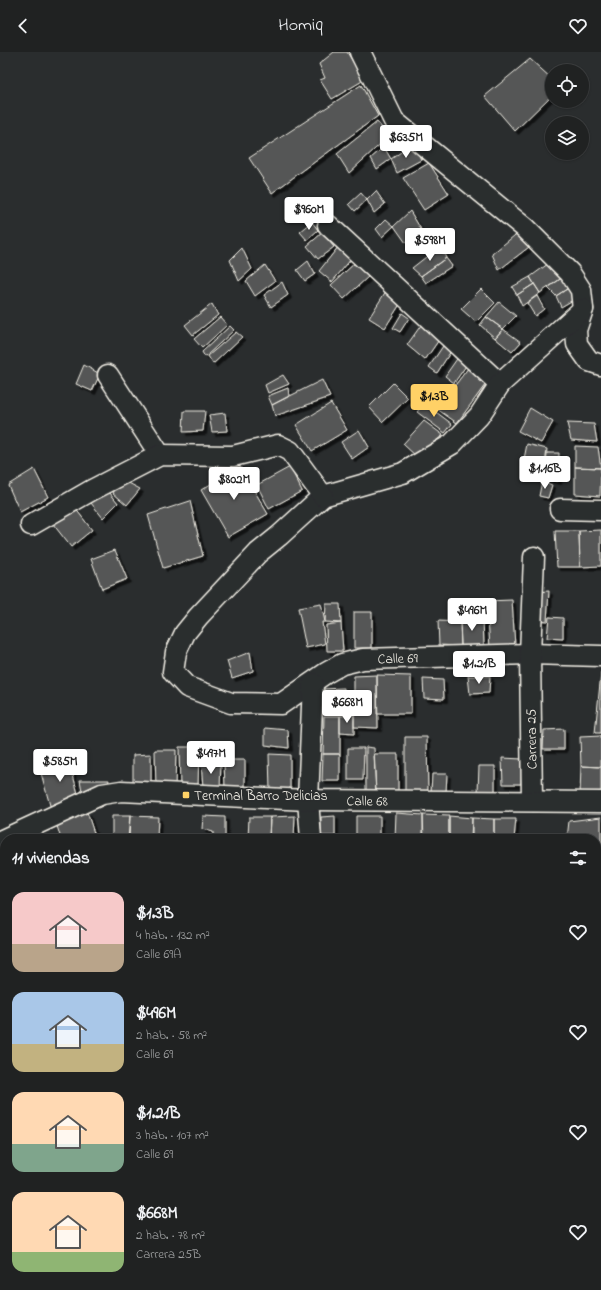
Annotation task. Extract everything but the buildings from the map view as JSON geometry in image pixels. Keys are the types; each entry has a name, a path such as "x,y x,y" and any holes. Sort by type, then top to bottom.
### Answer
{"street":[{"path":"360,52 394,121 525,228 570,273 581,290 583,310 576,330 577,344 595,363"},
{"path":"328,225 500,384"},
{"path":"31,525 92,490 160,455 233,456 278,445 290,451 323,496 403,473 452,444 479,416 500,384 583,310"},
{"path":"108,374 160,455"},
{"name":"Calle 69","path":"323,496 258,553 185,633 176,652 173,672 188,687 231,703 281,704 342,664 363,659 530,654 601,656"},
{"path":"560,509 601,510"},
{"name":"Carrera 25","path":"532,800 530,654 534,557"},
{"path":"311,834 308,800 314,683"},
{"name":"Calle 68","path":"15,834 102,794 121,791 308,800 532,800 601,802"}],"place":[{"name":"Terminal Barro Delicias","path":"186,795"}]}
